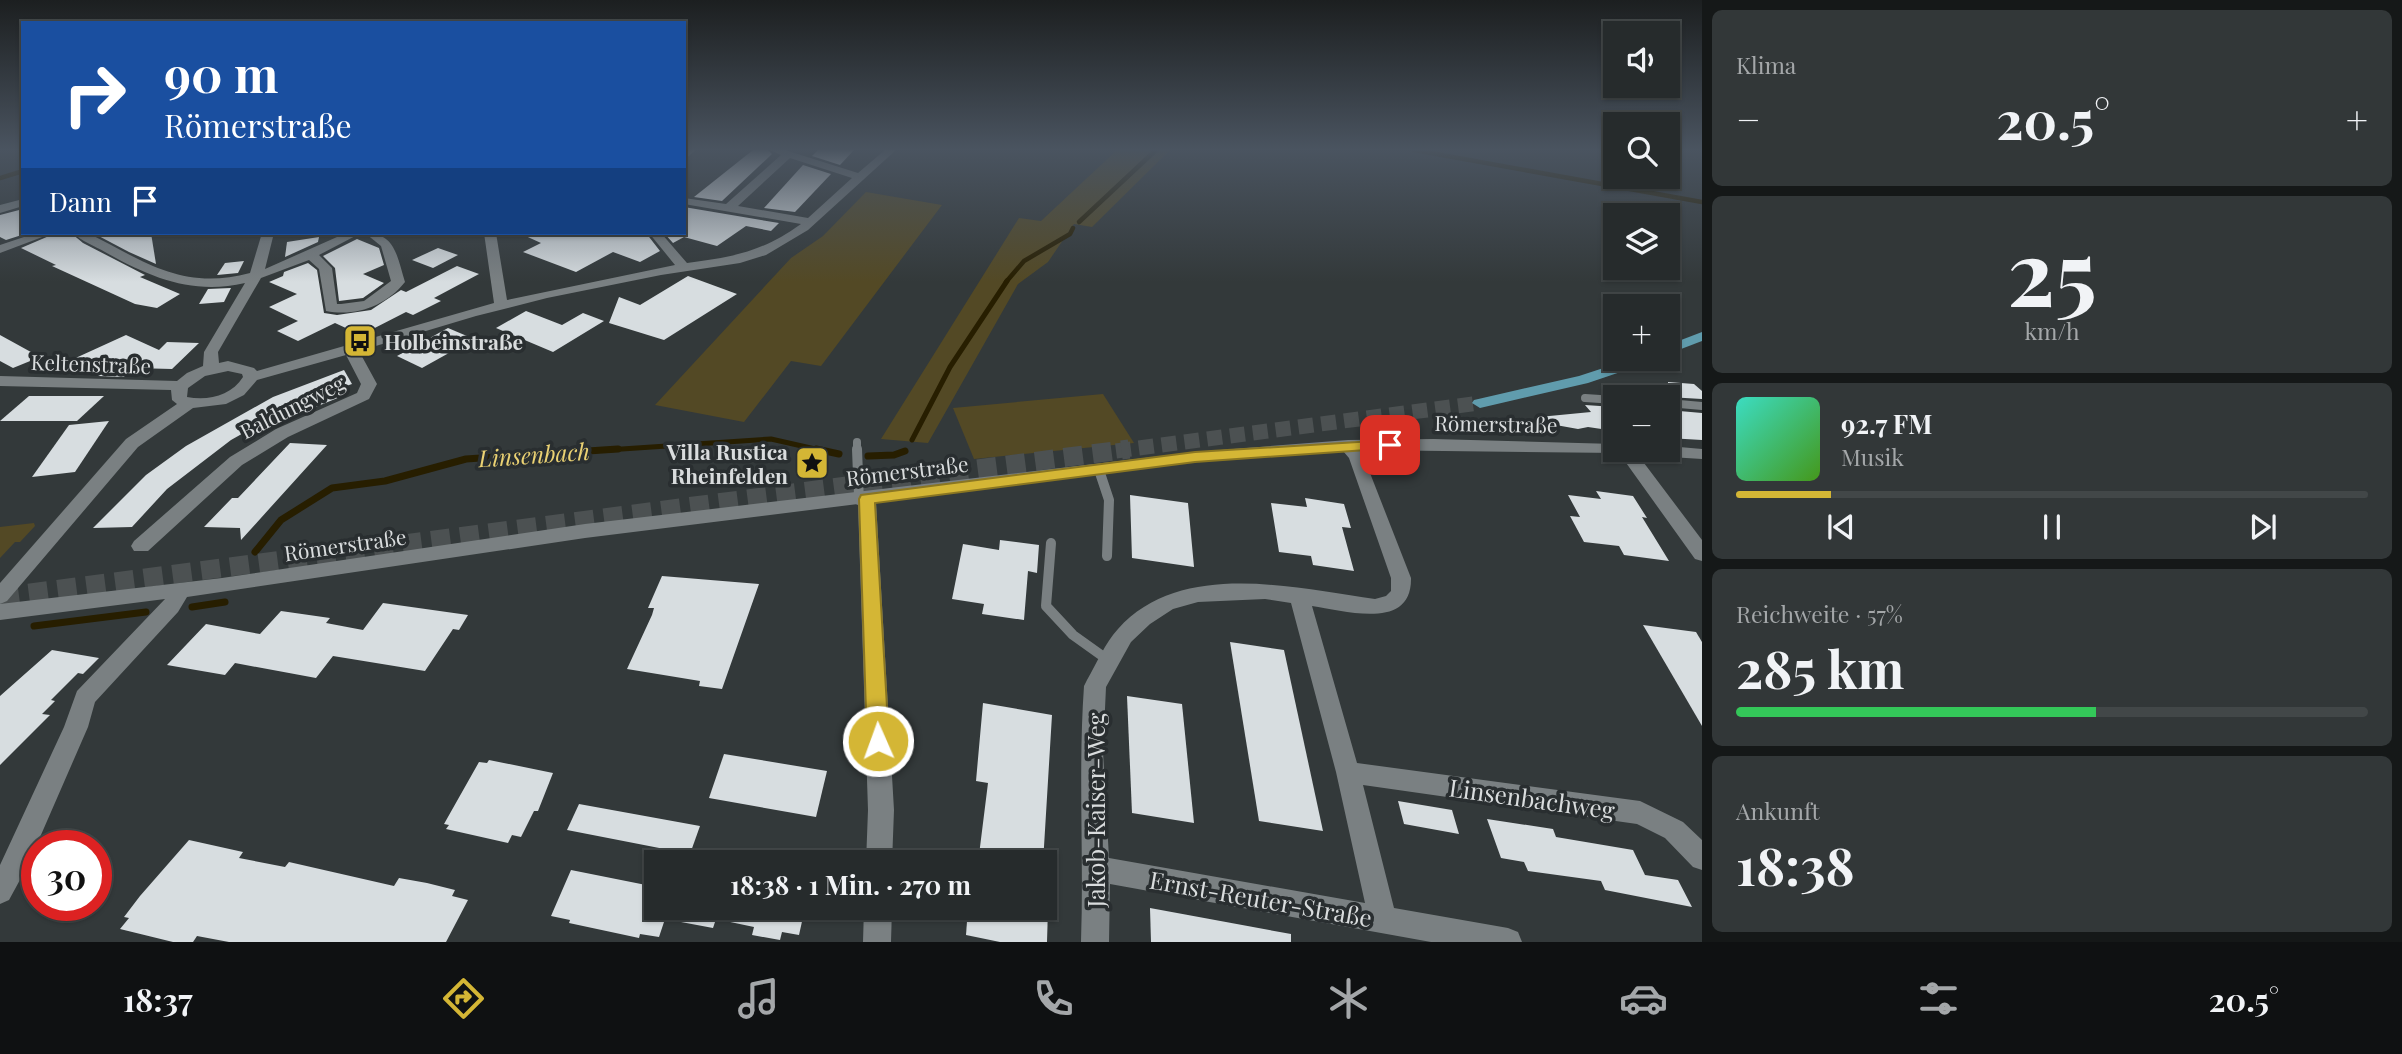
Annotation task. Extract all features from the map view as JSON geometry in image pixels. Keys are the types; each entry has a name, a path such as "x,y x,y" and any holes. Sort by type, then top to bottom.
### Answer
{"main road":[{"path":"1680,345 1702,336"},
{"path":"1480,402 1583,380 1610,371"}],"street":[{"path":"729,208 744,194"},
{"path":"251,377 249,371 238,366 211,369 180,386 177,394 180,400 189,403 226,398 243,389 251,377 351,351 501,305 684,267 737,259 769,250 810,222 839,194"},
{"path":"686,201 810,222"},
{"path":"0,209 21,202"},
{"path":"0,249 41,235"},
{"path":"83,235 173,279 199,285 256,276 279,269 351,235"},
{"path":"211,369 211,352 256,276 267,235"},
{"path":"311,254 325,268 331,308 343,309 385,299 398,282 387,244 374,235"},
{"path":"491,235 501,305"},
{"path":"657,235 684,267"},
{"name":"Baldungweg","path":"141,546 236,461 293,427 363,396 369,384 351,351"},
{"name":"Keltenstraße","path":"0,381 180,386"},
{"path":"0,596 132,443 189,403"},
{"name":"Römerstraße","path":"0,612 181,590 585,531 1195,457 1348,445 1478,443 1603,448"},
{"name":"Jakob-Kaiser-Weg","path":"1096,942 1097,869 1091,752 1095,686 1124,636 1143,618 1166,604 1198,594 1265,592 1300,599 1375,607 1393,602 1401,593 1401,578 1357,457 1348,445"},
{"path":"1680,453 1702,454"},
{"path":"1634,462 1702,554"},
{"path":"863,499 881,810 879,850"},
{"path":"0,891 18,858 76,727 85,698 171,607 181,590"},
{"path":"1300,599 1348,772 1383,920"},
{"name":"Linsenbachweg","path":"1348,772 1640,813 1674,830 1702,858"},
{"name":"Ernst-Reuter-Straße","path":"1097,869 1383,920 1430,935 1508,942"},
{"path":"877,942 878,920"}],"lane":[{"path":"1585,398 1603,399"},
{"path":"1680,404 1702,405"},
{"path":"858,442 863,499"},
{"path":"1099,470 1106,480 1108,493 1107,556"},
{"path":"1051,543 1046,606 1073,635 1109,660"}],"shaded area":[{"path":"864,194 942,205 821,366 791,361 744,422 655,405 791,258 823,236"},
{"path":"1070,194 1125,194 1092,227 1074,224 1048,262 1018,284 928,443 881,439 1019,218 1041,221"},
{"path":"1103,394 1134,443 974,459 953,408"},
{"path":"34,523 35,526 20,542 15,542 0,558 0,527"}],"building":[{"path":"698,194 729,194 722,201 694,197"},
{"path":"777,194 812,194 795,212 764,208"},
{"path":"686,207 779,223 771,231 746,226 717,246 684,237 673,243 666,235 686,235"},
{"path":"21,210 22,235 6,240 0,237 0,215"},
{"path":"51,235 73,235 83,243 145,275 140,277 180,294 157,308 135,304 52,266 56,265 21,248"},
{"path":"97,235 151,235 156,264"},
{"path":"523,235 648,235 660,251 640,262 613,252 576,272 523,252 541,243"},
{"path":"319,237 318,242 285,257 287,242"},
{"path":"357,239 379,248 384,265 363,274 384,283 363,298 339,301 335,268 323,256"},
{"path":"438,248 458,255 433,268 412,260"},
{"path":"244,261 238,273 217,275 225,263"},
{"path":"308,263 317,270 324,313 337,315 371,310 401,290 406,292 457,266 479,274 434,298 441,301 413,315 406,312 361,335 335,323 298,341 277,331 298,321 269,307 297,294 269,282 283,276 284,272"},
{"path":"688,276 737,294 664,340 609,323 619,297 640,305"},
{"path":"231,288 224,302 199,304 208,289"},
{"path":"526,311 562,325 583,313 604,321 553,352 496,328"},
{"path":"448,328 474,339 422,368 397,356"},
{"path":"0,335 40,357 13,368 0,361"},
{"path":"126,335 159,350 167,342 199,343 172,369 134,368 124,377 99,376 69,361"},
{"path":"344,370 352,384 335,390 340,397 264,428 258,425 231,440 167,489 132,527 93,528 146,475 186,446 273,397"},
{"path":"1668,382 1694,384 1702,391 1702,399 1680,398 1680,385 1668,385"},
{"path":"29,396 104,396 77,421 0,421"},
{"path":"1585,405 1603,406 1603,429 1578,429 1539,422 1539,417 1591,412"},
{"path":"1680,411 1702,413 1702,440 1680,439"},
{"path":"109,421 75,472 32,477 69,425"},
{"path":"290,443 327,445 241,540 240,528 204,527 232,498 238,498"},
{"path":"1596,491 1633,496 1647,518 1642,517 1669,561 1624,555 1619,546 1584,542 1570,516 1580,517 1568,495 1601,499"},
{"path":"1130,495 1188,503 1194,567 1132,558"},
{"path":"1305,498 1344,504 1351,528 1342,527 1354,571 1313,565 1311,556 1279,552 1271,503 1307,507"},
{"path":"1000,540 1039,545 1037,573 1028,571 1024,620 982,614 984,604 952,599 963,544 999,550"},
{"path":"662,576 759,584 722,689 699,686 700,681 627,669 652,615 654,608 648,608"},
{"path":"383,603 468,615 459,630 453,629 425,671 333,656 316,678 235,663 225,675 167,665 206,624 260,634 281,611 330,618 326,623 363,630"},
{"path":"1643,625 1696,632 1702,642 1702,726"},
{"path":"1230,642 1284,650 1323,831 1259,821"},
{"path":"52,650 99,658 83,674 78,673 51,700 55,701 42,714 50,715 0,765 0,696"},
{"path":"1127,696 1182,704 1194,823 1132,813"},
{"path":"983,703 1052,715 1044,850 980,850 988,783 976,781"},
{"path":"724,754 827,771 816,817 709,798"},
{"path":"489,760 553,773 538,811 534,811 521,837 512,835 508,843 446,829 449,825 444,824 479,762 487,763"},
{"path":"1398,801 1452,810 1459,834 1404,824"},
{"path":"579,804 700,826 691,850 670,850 567,830"},
{"path":"1487,819 1553,829 1556,837 1633,850 1645,875 1678,880 1692,907 1605,890 1601,881 1528,871 1524,862 1501,858"},
{"path":"189,840 243,852 239,858 285,867 289,862 394,886 399,878 427,883 455,890 452,896 468,900 446,942 229,942 197,936 193,942 173,942 120,929 129,918 124,917 140,896"},
{"path":"571,870 644,885 644,920 665,920 659,937 640,934 639,938 569,923 570,920 551,916"},
{"path":"1150,908 1291,934 1291,942 1151,942"},
{"path":"670,920 716,920 713,928"},
{"path":"721,920 802,920 799,935 782,932 780,940 752,935 754,927"},
{"path":"967,920 1048,920 1047,942 1000,942 966,935"}],"waterway":[{"path":"1079,222 1109,194"},
{"path":"1657,194 1702,202"},
{"path":"1006,282 1024,261 1070,234 1073,228"},
{"path":"912,440 950,367 1007,281"},
{"name":"Linsenbach","path":"592,451 771,439 824,451"},
{"name":"Linsenbach","path":"255,552 281,520 332,488 385,481 466,459 618,449"},
{"name":"Linsenbach","path":"816,449 839,454"},
{"path":"868,456 894,455 905,451"},
{"path":"192,607 225,602"},
{"path":"34,626 146,612"}],"tunnel":[{"path":"1116,451 1480,403"},
{"path":"0,597 1129,449"}],"place":[{"name":"Holbeinstraße","path":"360,341"},
{"name":"Villa Rustica Rheinfelden","path":"812,463"}],"route":[{"path":"878,741 867,499 1195,457 1348,445 1390,445"}]}
